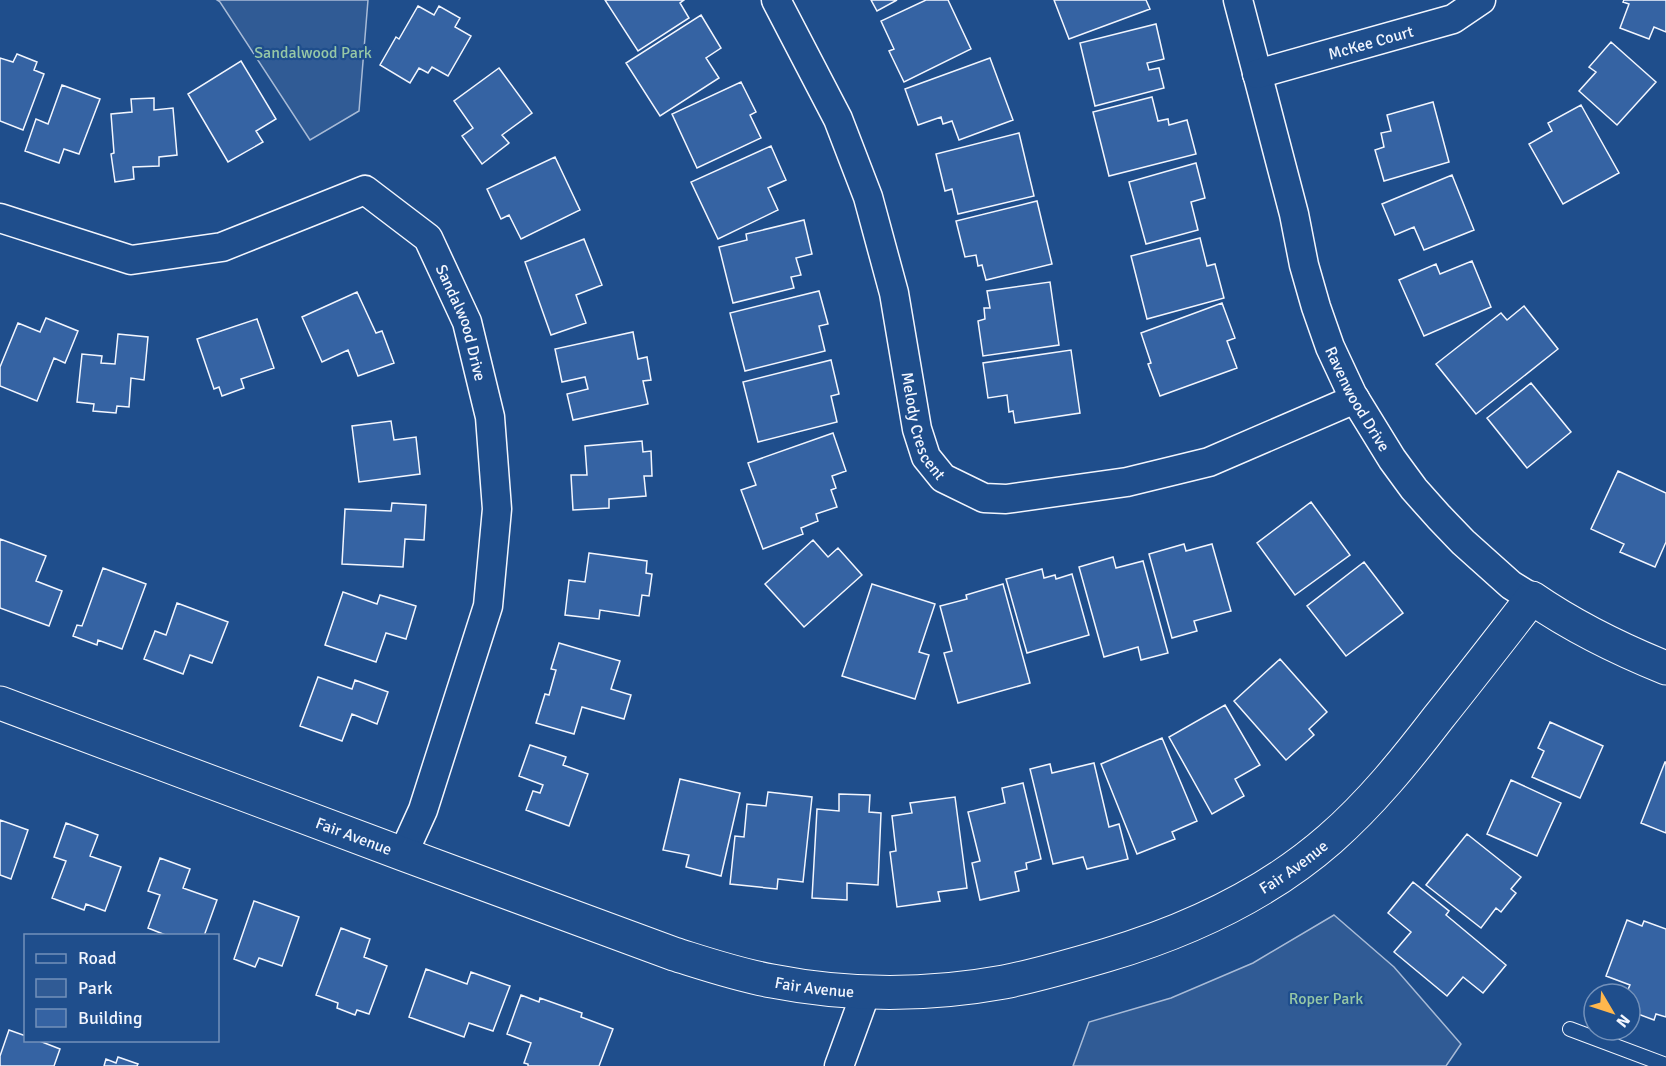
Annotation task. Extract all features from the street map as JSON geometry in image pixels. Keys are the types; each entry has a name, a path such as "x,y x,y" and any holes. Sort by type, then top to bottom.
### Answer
{"street":[{"name":"Melody Crescent","path":"776,0 838,119 868,197 894,293 917,429 926,457 943,478 984,498 1006,499 1127,482 1209,462 1355,399"},
{"name":"Ravenwood Drive","path":"1238,0 1316,307 1330,347 1374,433 1414,489 1439,518 1504,579 1585,632 1630,654 1666,668"},
{"name":"McKee Court","path":"1257,74 1453,19 1481,0"},
{"name":"Sandalwood Drive","path":"0,218 131,260 222,247 364,190 428,238 470,332 490,417 497,509 488,606 423,810 403,854"},
{"name":"Fair Avenue","path":"0,703 713,967 812,988 904,992 960,988 1042,973 1172,933 1259,891 1329,840 1363,808 1398,768 1532,598"},
{"path":"839,1066 866,992"}],"lane":[{"path":"1570,1029 1666,1065"}],"green space":[{"name":"Sandalwood Park","path":"217,0 368,0 359,111 310,140"},
{"name":"Roper Park","path":"1334,915 1394,967 1461,1044 1446,1066 1073,1066 1089,1022 1171,998 1253,963"}],"building":[{"path":"605,0 684,0 680,3 689,18 638,51"},
{"path":"871,0 897,0 877,11"},
{"path":"926,0 948,0 971,49 904,82 889,51 894,49 881,21"},
{"path":"1054,0 1146,0 1150,9 1069,39"},
{"path":"1624,0 1666,0 1666,32 1654,27 1649,39 1620,28 1629,4 1623,2"},
{"path":"418,6 434,15 439,6 460,18 455,27 471,36 448,76 432,67 428,73 419,68 410,83 380,65 396,37 399,39"},
{"path":"701,15 721,48 706,58 719,78 660,116 626,63"},
{"path":"1156,24 1164,59 1147,63 1149,70 1159,68 1164,88 1095,106 1080,43"},
{"path":"1611,42 1656,82 1617,125 1579,91 1596,72 1589,67"},
{"path":"17,54 37,62 34,70 44,74 23,130 0,121 0,58 13,62"},
{"path":"990,58 1013,120 959,140 952,121 943,124 941,117 918,125 905,89"},
{"path":"241,61 276,119 256,131 263,142 228,162 188,94"},
{"path":"499,68 532,113 502,135 509,143 482,164 462,136 473,128 454,101"},
{"path":"741,82 756,112 750,115 761,138 697,168 672,114"},
{"path":"62,85 100,99 79,154 64,149 59,163 25,151 36,119 48,124"},
{"path":"1152,97 1158,121 1168,119 1169,125 1187,120 1196,154 1109,176 1093,112"},
{"path":"154,98 154,110 173,108 177,155 159,157 159,166 133,167 134,179 115,182 111,154 114,153 111,114 132,112 131,99"},
{"path":"1433,102 1449,162 1384,181 1375,150 1384,147 1381,133 1391,131 1387,115"},
{"path":"1581,105 1619,173 1563,204 1529,144 1552,131 1548,123"},
{"path":"1019,133 1034,196 958,214 952,189 945,191 936,154"},
{"path":"771,146 786,180 768,188 778,210 718,239 691,182"},
{"path":"555,157 580,210 521,239 509,215 501,219 487,189"},
{"path":"1196,163 1205,198 1191,202 1198,230 1146,244 1129,182"},
{"path":"1452,175 1474,230 1424,250 1414,227 1395,235 1382,204"},
{"path":"1037,201 1052,264 986,280 982,265 978,266 976,255 965,257 956,221"},
{"path":"804,220 812,254 796,258 801,275 791,277 794,288 733,303 719,247 747,240 746,234"},
{"path":"1200,238 1207,266 1215,264 1224,298 1147,319 1131,256"},
{"path":"584,239 602,285 576,295 586,323 551,335 525,262"},
{"path":"1472,261 1491,307 1424,336 1399,280 1436,264 1440,274"},
{"path":"1050,282 1059,345 983,356 978,321 985,319 984,308 990,308 987,291"},
{"path":"819,291 828,324 819,326 825,351 745,371 730,313"},
{"path":"357,292 376,333 382,331 394,363 358,376 348,350 322,362 302,317"},
{"path":"1222,303 1235,338 1227,341 1237,368 1160,396 1148,364 1151,363 1141,333"},
{"path":"1524,306 1558,349 1476,414 1436,364 1501,313 1507,320"},
{"path":"46,318 78,331 65,363 54,358 37,401 0,386 0,367 18,323 40,332"},
{"path":"257,319 274,368 241,379 244,388 222,396 219,387 214,389 197,339"},
{"path":"633,332 638,359 647,357 651,380 643,381 648,404 573,420 567,394 588,389 585,377 562,382 555,349"},
{"path":"118,334 148,337 144,380 131,378 129,407 117,406 116,413 93,411 94,404 77,402 82,354 102,356 101,363 115,364"},
{"path":"1071,350 1080,413 1015,423 1013,411 1009,412 1007,395 988,398 983,363"},
{"path":"831,360 839,394 831,396 837,422 758,442 743,382"},
{"path":"1531,383 1571,432 1527,468 1487,418"},
{"path":"391,421 394,440 416,437 420,474 359,482 352,426"},
{"path":"833,433 846,471 832,476 836,488 831,490 837,507 816,514 818,521 801,528 803,534 763,549 741,490 756,485 748,463"},
{"path":"642,441 643,452 651,451 652,476 644,476 646,496 609,499 609,508 573,510 571,475 587,475 585,446"},
{"path":"1618,471 1666,493 1666,542 1655,567 1620,552 1624,544 1591,529"},
{"path":"1311,502 1350,555 1295,595 1257,543"},
{"path":"392,503 426,505 424,540 405,539 403,567 342,564 345,509 391,511"},
{"path":"0,539 46,556 36,581 62,591 49,626 0,608"},
{"path":"813,540 828,557 838,548 862,575 804,627 765,584"},
{"path":"1184,544 1186,551 1212,544 1231,611 1194,621 1197,631 1172,638 1149,554"},
{"path":"589,553 647,561 646,573 652,574 649,596 642,595 639,616 600,610 599,619 565,615 569,580 585,582"},
{"path":"1113,557 1116,568 1143,561 1168,653 1141,660 1138,647 1104,657 1079,567"},
{"path":"1364,562 1403,613 1346,656 1307,606"},
{"path":"103,568 146,584 122,649 98,640 97,645 73,636 77,625 82,626"},
{"path":"1042,569 1044,578 1055,575 1056,579 1072,574 1089,635 1027,653 1006,579"},
{"path":"872,584 935,604 919,652 929,655 915,699 842,676"},
{"path":"1003,584 1030,683 958,703 944,653 952,651 940,606 967,599 966,595"},
{"path":"343,592 377,604 380,595 416,606 406,639 386,633 376,662 325,645"},
{"path":"177,603 228,622 212,663 190,655 183,674 144,659 155,631 166,635"},
{"path":"559,643 620,661 611,689 631,695 624,719 582,707 574,734 536,723 545,694 549,695 556,670 551,669"},
{"path":"1280,659 1327,712 1309,729 1314,735 1286,760 1234,701"},
{"path":"318,677 352,689 355,680 388,692 377,724 352,714 342,741 300,726"},
{"path":"1225,705 1260,765 1235,779 1244,796 1212,814 1169,737"},
{"path":"1550,722 1603,746 1580,798 1532,777 1544,751 1538,748"},
{"path":"1162,738 1197,821 1172,832 1175,839 1137,854 1101,764"},
{"path":"530,745 566,757 563,765 588,774 569,826 526,810 533,791 540,793 543,785 519,776"},
{"path":"1666,762 1666,833 1641,823"},
{"path":"1094,763 1109,827 1119,824 1128,859 1087,869 1083,857 1053,864 1030,769 1050,764 1052,773"},
{"path":"680,779 740,793 721,876 686,867 689,855 663,850"},
{"path":"1511,780 1561,803 1537,856 1487,834"},
{"path":"1023,783 1041,859 1026,863 1027,869 1015,872 1019,891 980,900 972,863 980,861 968,812 1005,803 1002,788"},
{"path":"768,792 812,797 803,882 778,879 777,889 730,884 735,836 744,837 747,804 766,806"},
{"path":"839,794 870,795 869,812 881,813 878,885 847,883 847,900 812,898 817,809 839,811"},
{"path":"955,797 967,888 938,892 940,901 897,907 890,852 896,851 892,816 912,813 910,803"},
{"path":"0,820 28,830 11,879 0,875"},
{"path":"66,823 98,835 90,856 121,867 105,911 86,904 84,910 52,898 66,861 54,857"},
{"path":"1467,834 1521,877 1511,889 1516,893 1501,912 1496,908 1481,928 1426,885"},
{"path":"160,858 190,869 183,888 217,900 205,934 163,934 148,928 160,895 148,891"},
{"path":"1413,882 1449,911 1446,915 1506,965 1483,993 1463,977 1447,996 1394,952 1411,932 1388,913"},
{"path":"254,901 299,917 282,966 259,958 255,967 234,959"},
{"path":"1627,920 1642,926 1644,921 1666,929 1666,1017 1656,1014 1654,1020 1642,1016 1642,982 1622,982 1606,976"},
{"path":"341,928 370,939 364,957 387,966 369,1014 357,1010 355,1015 337,1008 338,1003 316,995"},
{"path":"426,969 467,984 471,972 510,986 493,1031 469,1023 464,1037 409,1017"},
{"path":"521,995 539,1002 540,998 582,1013 581,1017 613,1029 599,1066 528,1066 524,1063 531,1043 507,1034"},
{"path":"9,1030 24,1035 24,1042 42,1042 60,1049 54,1066 0,1066 0,1056"},
{"path":"118,1057 138,1064 137,1066 104,1066 106,1059 116,1063"}]}
